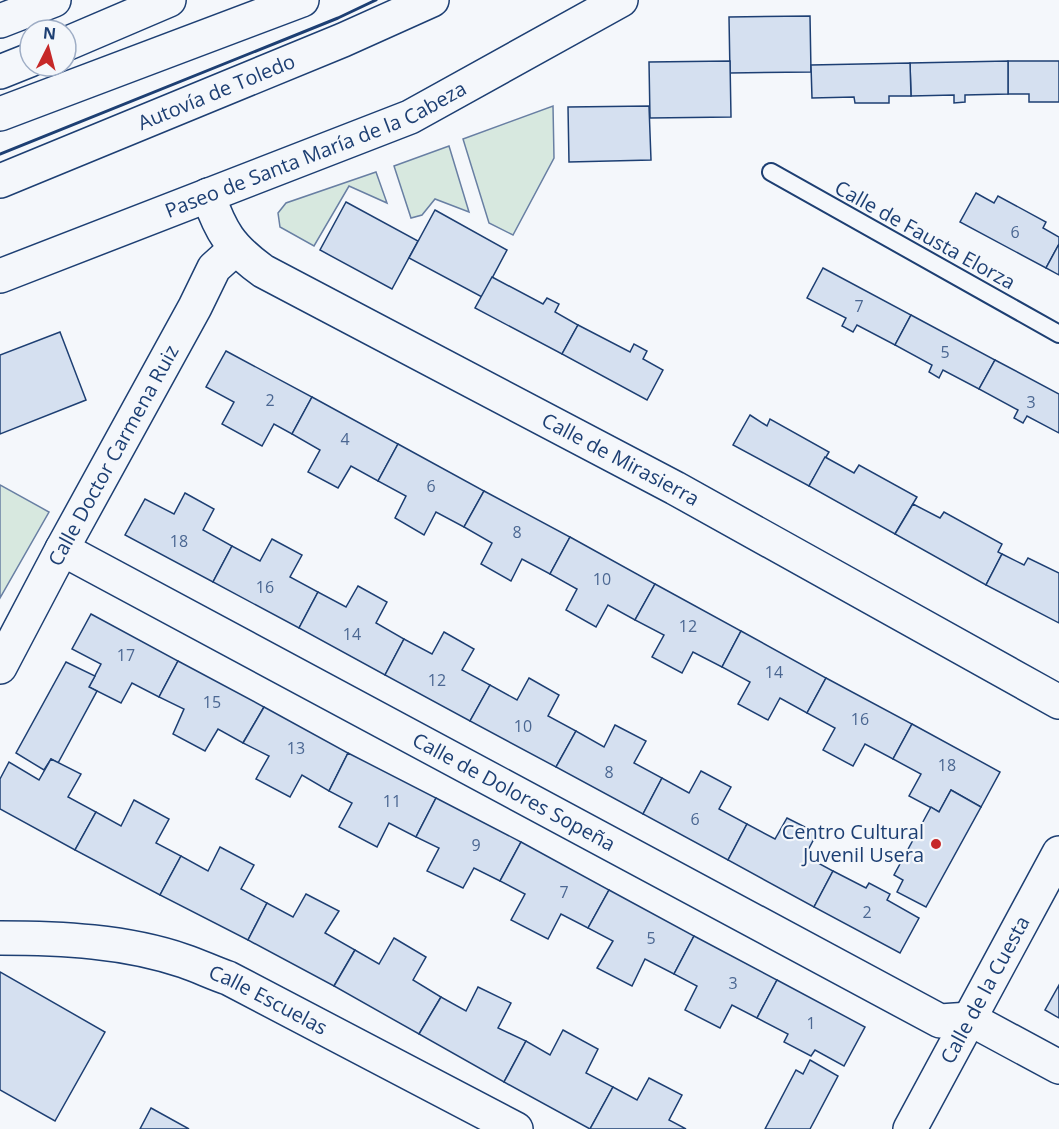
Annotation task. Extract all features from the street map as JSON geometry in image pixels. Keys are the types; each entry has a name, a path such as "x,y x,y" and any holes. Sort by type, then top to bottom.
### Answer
{"main road":[{"path":"0,21 54,0"},
{"path":"78,39 169,0"},
{"path":"0,114 302,0"},
{"name":"Autovía de Toledo","path":"0,181 343,40 432,0"},
{"name":"Paseo de Santa María de la Cabeza","path":"0,276 410,117 621,0"},
{"path":"0,72 18,65"},
{"name":"Calle de Mirasierra","path":"208,195 223,233 235,249 262,271 675,488 1059,702"},
{"name":"Calle Doctor Carmena Ruiz","path":"0,667 214,268 235,249"},
{"name":"Calle de Dolores Sopeña","path":"62,549 940,1021 970,1019"},
{"name":"Calle de la Cuesta","path":"910,1129 1059,853"},
{"name":"Calle Escuelas","path":"0,938 42,938 93,942 184,960 228,978 516,1129"},
{"path":"970,1019 1059,1067"}],"lane":[{"name":"Calle de Fausta Elorza","path":"771,172 1059,334"}],"shaded area":[{"path":"553,106 554,158 513,235 489,223 463,139"},
{"path":"449,146 469,212 435,199 422,215 411,218 394,166"},
{"path":"376,172 387,203 349,186 314,246 280,227 278,213 286,203"},
{"path":"0,485 49,512 0,598"}],"building":[{"path":"810,16 811,72 730,73 729,17"},
{"path":"730,61 731,117 650,118 649,62"},
{"path":"1008,61 1059,61 1059,102 1029,102 1029,94 1008,94"},
{"path":"1008,61 1008,94 965,95 965,102 954,103 954,95 911,96 910,63"},
{"path":"910,63 911,96 889,96 889,103 855,103 854,97 812,98 811,65"},
{"path":"649,106 651,160 569,162 568,107"},
{"path":"976,193 994,203 998,196 1046,222 1043,228 1059,237 1059,244 1046,268 960,222"},
{"path":"346,202 418,241 392,289 320,250"},
{"path":"435,210 507,250 482,297 409,258"},
{"path":"1059,244 1059,275 1046,268"},
{"path":"823,268 911,315 895,345 857,325 853,332 842,326 846,318 807,298"},
{"path":"492,277 543,304 547,298 559,304 555,312 578,325 562,354 475,308"},
{"path":"911,315 995,360 979,389 943,370 939,378 929,372 932,365 895,345"},
{"path":"578,325 630,352 634,344 647,351 643,359 663,370 647,400 562,354"},
{"path":"60,332 86,400 0,434 0,355"},
{"path":"226,351 312,397 292,434 274,424 262,446 222,424 234,402 206,387"},
{"path":"995,360 1059,394 1059,433 1027,416 1023,423 1014,418 1018,410 979,389"},
{"path":"312,397 398,444 378,481 351,466 338,488 308,472 320,450 292,434"},
{"path":"750,415 767,426 770,419 829,452 809,486 733,445"},
{"path":"398,444 484,491 464,527 436,512 424,535 395,518 406,496 378,481"},
{"path":"825,457 854,473 859,465 917,497 895,534 809,486"},
{"path":"484,491 570,537 550,574 522,559 511,581 481,564 492,543 464,527"},
{"path":"185,493 214,509 203,530 232,546 213,582 125,535 145,499 174,514"},
{"path":"913,504 940,518 944,512 1002,544 998,552 1002,554 986,585 895,534"},
{"path":"570,537 655,584 635,620 608,605 596,627 566,610 577,589 550,574"},
{"path":"272,539 302,555 290,577 318,592 299,628 213,582 232,546 260,561"},
{"path":"1002,554 1024,565 1028,558 1059,573 1059,623 986,585"},
{"path":"655,584 741,631 722,667 693,652 682,673 652,657 664,635 635,620"},
{"path":"358,586 387,602 376,623 404,639 385,675 299,628 318,592 346,607"},
{"path":"91,614 178,661 159,697 132,683 121,703 89,687 101,664 72,649"},
{"path":"741,631 826,678 807,713 780,698 768,720 738,704 750,682 722,667"},
{"path":"444,632 474,649 462,670 490,685 470,721 385,675 404,639 432,654"},
{"path":"178,661 264,707 243,743 218,729 205,751 173,734 184,709 159,697"},
{"path":"66,662 95,676 89,687 97,691 58,763 51,759 44,770 16,753"},
{"path":"529,678 559,695 548,716 576,731 556,767 470,721 490,685 517,700"},
{"path":"826,678 912,724 893,759 865,744 853,766 823,750 835,728 807,713"},
{"path":"264,707 348,753 329,791 302,775 290,797 256,779 269,756 243,743"},
{"path":"912,724 1000,772 981,807 951,790 939,812 909,796 921,774 893,759"},
{"path":"615,725 646,741 634,763 662,778 643,814 556,767 576,731 604,747"},
{"path":"348,753 436,798 416,837 389,823 377,847 339,827 352,803 329,791"},
{"path":"51,759 81,774 68,797 96,812 75,850 0,809 0,779 9,762 39,780"},
{"path":"701,771 731,787 719,809 747,824 728,860 643,814 662,778 689,793"},
{"name":"Centro Cultural Juvenil Usera","path":"951,790 981,807 926,907 897,892 903,880 894,875 931,807 939,812"},
{"path":"436,798 521,842 500,881 474,868 463,888 427,871 439,848 416,837"},
{"path":"134,800 169,819 156,843 181,856 160,895 75,850 96,812 121,826"},
{"path":"787,818 817,833 805,856 833,871 814,907 728,860 747,824 775,839"},
{"path":"521,842 609,890 588,928 561,914 548,939 511,920 525,894 500,881"},
{"path":"220,847 254,865 241,889 267,903 248,940 160,895 181,856 208,871"},
{"path":"833,871 866,888 869,883 890,894 887,900 919,918 900,953 814,907"},
{"path":"609,890 694,936 674,974 645,959 632,986 597,968 613,941 588,928"},
{"path":"306,894 339,911 325,933 355,950 334,986 248,940 267,903 293,917"},
{"path":"694,936 777,980 757,1018 732,1005 720,1028 685,1010 697,986 674,974"},
{"path":"394,938 426,957 413,980 441,997 419,1034 334,986 355,950 379,964"},
{"path":"0,972 105,1032 55,1121 0,1090"},
{"path":"777,980 865,1027 844,1066 815,1050 811,1056 784,1042 788,1034 757,1018"},
{"path":"1059,985 1059,1018 1045,1010"},
{"path":"478,987 511,1003 498,1028 526,1041 504,1082 419,1034 441,997 466,1011"},
{"path":"563,1030 598,1049 586,1073 613,1087 590,1129 504,1082 526,1041 550,1055"},
{"path":"810,1060 838,1076 810,1129 765,1129 796,1070 803,1074"},
{"path":"649,1078 682,1095 669,1120 686,1129 590,1129 613,1087 637,1100"},
{"path":"151,1108 189,1129 140,1129"}],"wall":[{"path":"0,154 338,18 376,0"}],"place":[{"name":"Centro Cultural Juvenil Usera","path":"936,844"}]}
